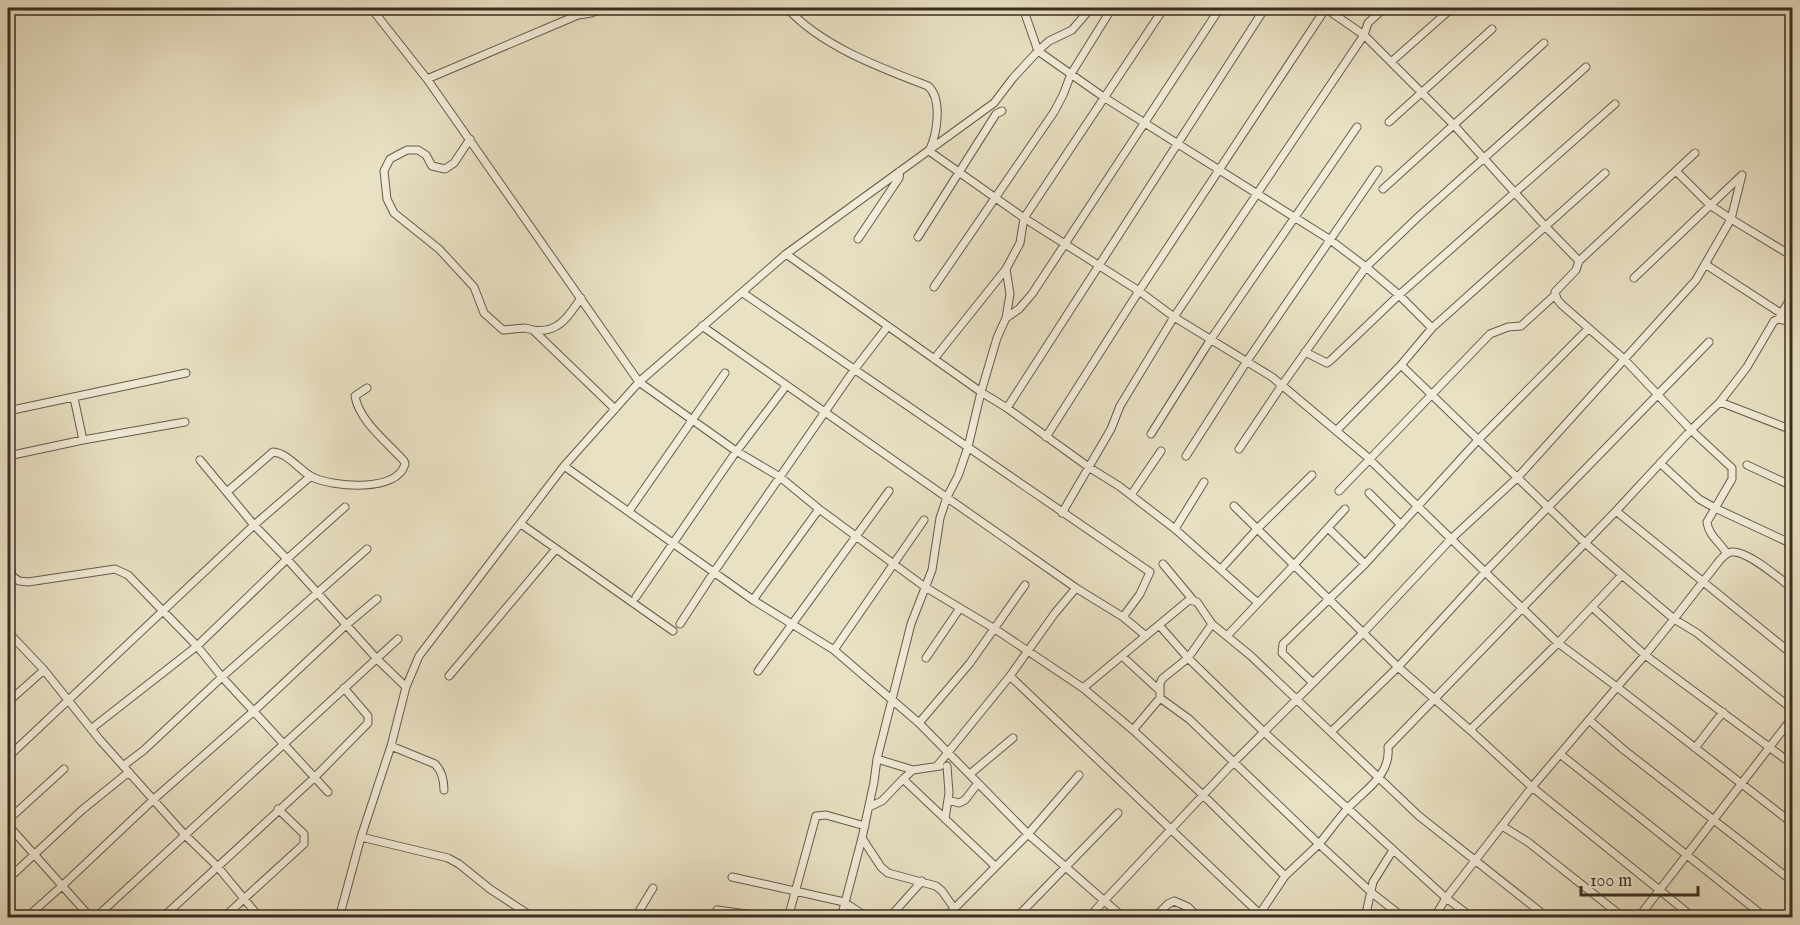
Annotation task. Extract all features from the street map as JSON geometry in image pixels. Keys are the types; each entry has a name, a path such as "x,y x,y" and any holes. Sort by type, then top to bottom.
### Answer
{"street":[{"path":"371,8 428,79 639,382 736,451 780,477 819,509 925,587 995,629 1083,688 1133,730 1203,795 1285,876"},
{"path":"428,79 578,15 604,8"},
{"path":"787,8 799,21 829,41 879,66 928,86 933,91 937,123 929,151"},
{"path":"1023,8 1038,51 1105,98 1329,239 1399,295 1432,328"},
{"path":"339,918 361,837 391,746 406,687 419,656 564,466 639,382 702,326 786,254 994,103 1012,78 1038,51 1049,41 1072,30 1091,8"},
{"path":"934,288 1054,112 1064,95 1071,74 1112,8"},
{"path":"934,359 1006,269 1020,243 1024,218 1164,8"},
{"path":"1006,318 1019,309 1032,294 1220,8"},
{"path":"1007,408 1265,8"},
{"path":"1046,437 1139,291 1326,8 1364,35 1423,93 1579,261"},
{"path":"1062,513 1111,429 1120,406 1174,317 1364,35 1368,23 1384,8"},
{"path":"1391,62 1452,8"},
{"path":"1389,122 1492,28"},
{"path":"1383,189 1544,43"},
{"path":"1239,449 1281,385 1366,267 1483,158 1586,67"},
{"path":"1305,352 1327,363 1399,295 1615,104"},
{"path":"918,237 996,114 1002,111"},
{"path":"1151,434 1211,339 1357,127"},
{"path":"470,139 454,164 445,169 432,166 426,154 418,150 407,150 390,159 384,171 387,200 394,213 439,249 474,287 484,313 503,330 525,328 546,332 558,326 580,298"},
{"path":"929,151 1024,218 1281,385 1368,459 1558,643 1792,823"},
{"path":"1339,491 1490,334 1508,327 1521,326 1555,294 1557,288 1576,270 1579,261 1695,153"},
{"path":"1186,456 1247,361 1378,170"},
{"path":"858,239 899,178 900,171"},
{"path":"1676,171 1710,206 1792,256"},
{"path":"1336,431 1401,365 1432,328 1605,173"},
{"path":"1088,918 1234,762 1364,632 1451,539 1517,478 1696,280 1731,219 1742,175 1634,278"},
{"path":"786,254 1089,468 1131,495 1175,529 1258,603"},
{"path":"1705,264 1792,322"},
{"path":"841,918 865,826 877,759 911,624 932,570 940,518 946,497 958,476 968,447 981,392 997,338 1006,318 1010,294 1006,269"},
{"path":"743,293 1150,572 1140,594 1123,617"},
{"path":"1555,294 1562,304 1625,360 1691,430 1732,468 1732,479 1707,520 1706,526 1726,554"},
{"path":"1010,676 1260,916 1285,876 1319,844 1347,809 1379,779 1389,757 1388,747 1720,402 1747,367 1770,326 1780,316 1792,296"},
{"path":"702,326 1076,588 1123,617 1146,636"},
{"path":"681,624 714,572 854,370 888,326"},
{"path":"1312,682 1282,653 1285,642 1365,564 1478,440 1588,328"},
{"path":"533,330 615,409"},
{"path":"1330,732 1398,667 1485,572 1709,342"},
{"path":"1401,365 1585,543 1674,619 1697,633 1792,709"},
{"path":"629,511 725,373"},
{"path":"8,411 186,374"},
{"path":"636,597 736,451 786,386"},
{"path":"227,492 273,452 283,454 311,476 325,482 373,485 386,482 402,470 404,461 368,422 356,400 355,396 367,388"},
{"path":"74,398 83,440"},
{"path":"1720,402 1792,430"},
{"path":"8,456 185,422"},
{"path":"1131,495 1161,451"},
{"path":"200,460 254,525 377,659 406,687"},
{"path":"1660,463 1690,491 1715,508 1792,544"},
{"path":"1748,465 1792,486"},
{"path":"564,466 753,600 834,650 919,723 1028,834 1124,918"},
{"path":"8,757 254,525 311,476"},
{"path":"1221,569 1257,529 1312,476"},
{"path":"1175,529 1204,482"},
{"path":"758,670 889,491"},
{"path":"1369,493 1401,525"},
{"path":"1234,506 1398,667 1532,788 1694,918"},
{"path":"91,729 197,646 287,559 345,507"},
{"path":"753,600 819,509"},
{"path":"1227,636 1345,509"},
{"path":"1616,511 1792,654"},
{"path":"834,650 924,520"},
{"path":"521,524 673,631"},
{"path":"1328,528 1365,564"},
{"path":"8,543 12,576 20,581 28,582 115,569 128,575 197,646 222,677 328,792"},
{"path":"8,879 222,677 367,549"},
{"path":"449,676 555,550"},
{"path":"1434,918 1474,860 1726,554 1740,553 1792,588"},
{"path":"1162,564 1197,602 1212,624 1251,656 1419,816 1548,918"},
{"path":"1470,730 1558,643 1622,575"},
{"path":"919,723 970,663 1025,585"},
{"path":"937,766 1010,676 1076,588"},
{"path":"26,918 153,799 254,711 346,625 378,599"},
{"path":"1083,688 1189,600 1193,600"},
{"path":"1592,607 1645,655 1771,746 1792,764"},
{"path":"926,658 960,608"},
{"path":"1133,730 1160,694 1160,684 1166,674 1188,658 1212,624"},
{"path":"1159,625 1188,658 1264,732 1446,898 1473,918"},
{"path":"9,636 44,670 91,729 184,834 218,866 260,918"},
{"path":"8,825 93,918 398,639"},
{"path":"1122,656 1319,844 1404,918"},
{"path":"8,702 44,670"},
{"path":"162,918 356,737 369,720 344,688"},
{"path":"1695,747 1723,712"},
{"path":"1638,918 1792,718"},
{"path":"1589,720 1792,881"},
{"path":"970,774 1013,738"},
{"path":"391,746 435,764 440,769 444,780 444,790"},
{"path":"1560,754 1766,918"},
{"path":"877,759 913,770 960,764"},
{"path":"945,819 948,800 947,766"},
{"path":"8,820 64,769"},
{"path":"869,807 882,801 913,770"},
{"path":"945,918 1028,834 1079,775"},
{"path":"903,779 995,866"},
{"path":"948,800 958,803 965,800 978,783"},
{"path":"223,918 300,849 305,841 304,834 278,809"},
{"path":"1016,918 1118,813"},
{"path":"788,918 816,816 826,815 865,826"},
{"path":"1502,826 1528,842 1624,918"},
{"path":"361,837 448,858 534,918"},
{"path":"862,838 881,867 888,873 936,885 954,908"},
{"path":"1365,918 1373,882 1393,850"},
{"path":"732,877 844,902 868,918"},
{"path":"889,918 922,881"},
{"path":"635,918 653,888"},
{"path":"1154,918 1174,901 1188,907 1199,918"},
{"path":"717,910 778,918"}]}
